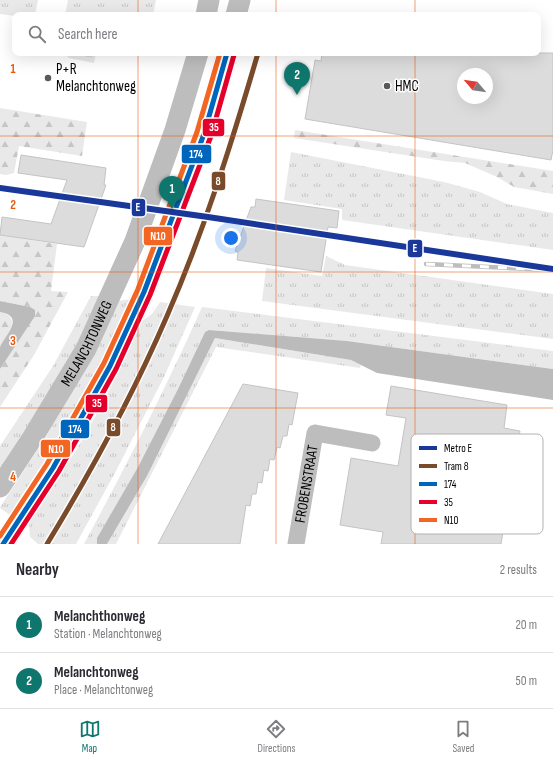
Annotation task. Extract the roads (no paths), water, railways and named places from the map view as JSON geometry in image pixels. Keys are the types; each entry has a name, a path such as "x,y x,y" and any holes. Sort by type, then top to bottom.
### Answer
{"street":[{"path":"207,12 209,0"},
{"path":"237,12 240,0"},
{"name":"MELANCHTONWEG","path":"0,487 33,437 86,349 136,240 175,130 197,56"},
{"name":"MELANCHTONWEG","path":"6,540 52,468 110,366 144,292 204,134 226,56"},
{"name":"FROBENSTRAAT","path":"296,544 315,433 372,443"}],"railway":[{"path":"426,264 553,270"}],"metro line":[{"name":"E","path":"0,188 208,217 553,269"}],"tram line":[{"name":"8","path":"47,544 111,432 140,375 167,316 193,252 217,186 257,56"}],"place":[{"name":"P+R Melanchtonweg","path":"48,78"},
{"name":"HMC","path":"387,86"},
{"name":"Melanchtonweg","path":"297,95"},
{"name":"Melanchthonweg","path":"172,209"}]}
